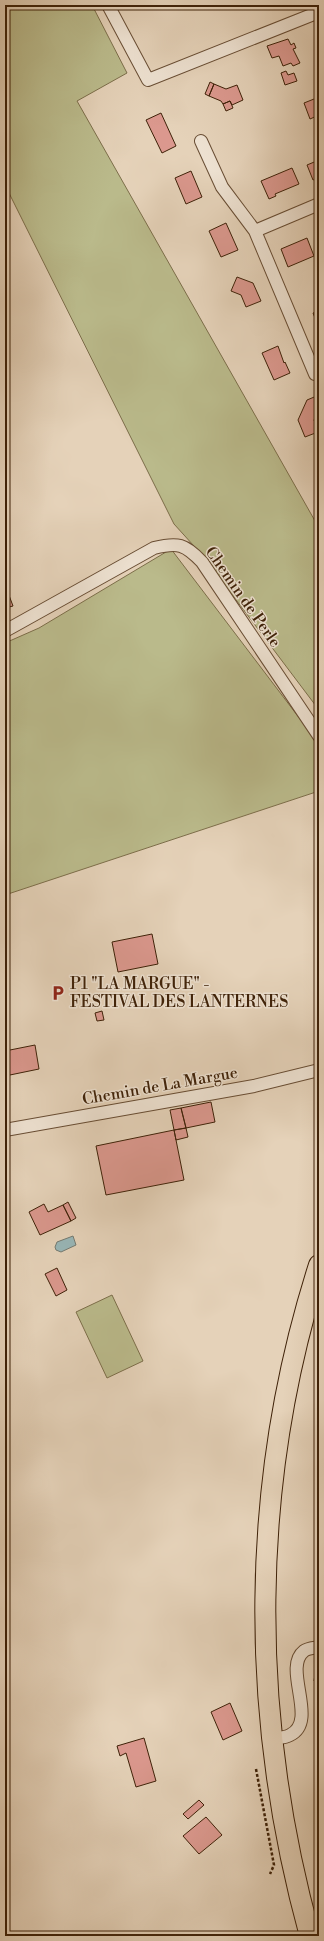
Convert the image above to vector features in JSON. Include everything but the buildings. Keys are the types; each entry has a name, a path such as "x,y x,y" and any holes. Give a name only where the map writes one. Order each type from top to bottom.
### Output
{"main road":[{"path":"310,1936 286,1839 272,1739 266,1668 265,1558 273,1474 286,1393 306,1306 319,1265"}],"street":[{"path":"108,5 148,80 225,51 268,31 319,12"},
{"path":"201,141 222,187 255,231 315,374 319,374"},
{"path":"255,231 319,204"},
{"name":"Chemin de Perle","path":"5,631 154,548 170,544 181,545 191,550 202,562 319,736"},
{"name":"Chemin de La Margue","path":"5,1130 246,1087 319,1070"},
{"path":"272,1739 290,1735 301,1723 302,1713 297,1668 303,1652 308,1649 319,1647"}],"path":[{"path":"256,1768 274,1865 270,1874"}],"green space":[{"path":"5,5 92,5 127,73 77,101 319,528 319,710 203,556 174,524 5,185"},
{"path":"171,549 319,744 319,791 5,895 5,643 39,628"},
{"path":"112,1295 143,1361 107,1378 76,1312"}],"water":[{"path":"73,1236 76,1245 61,1252 56,1250 55,1247 57,1242"}],"place":[{"name":"P1 \"LA MARGUE\" - FESTIVAL DES LANTERNES","path":"58,993"}]}
